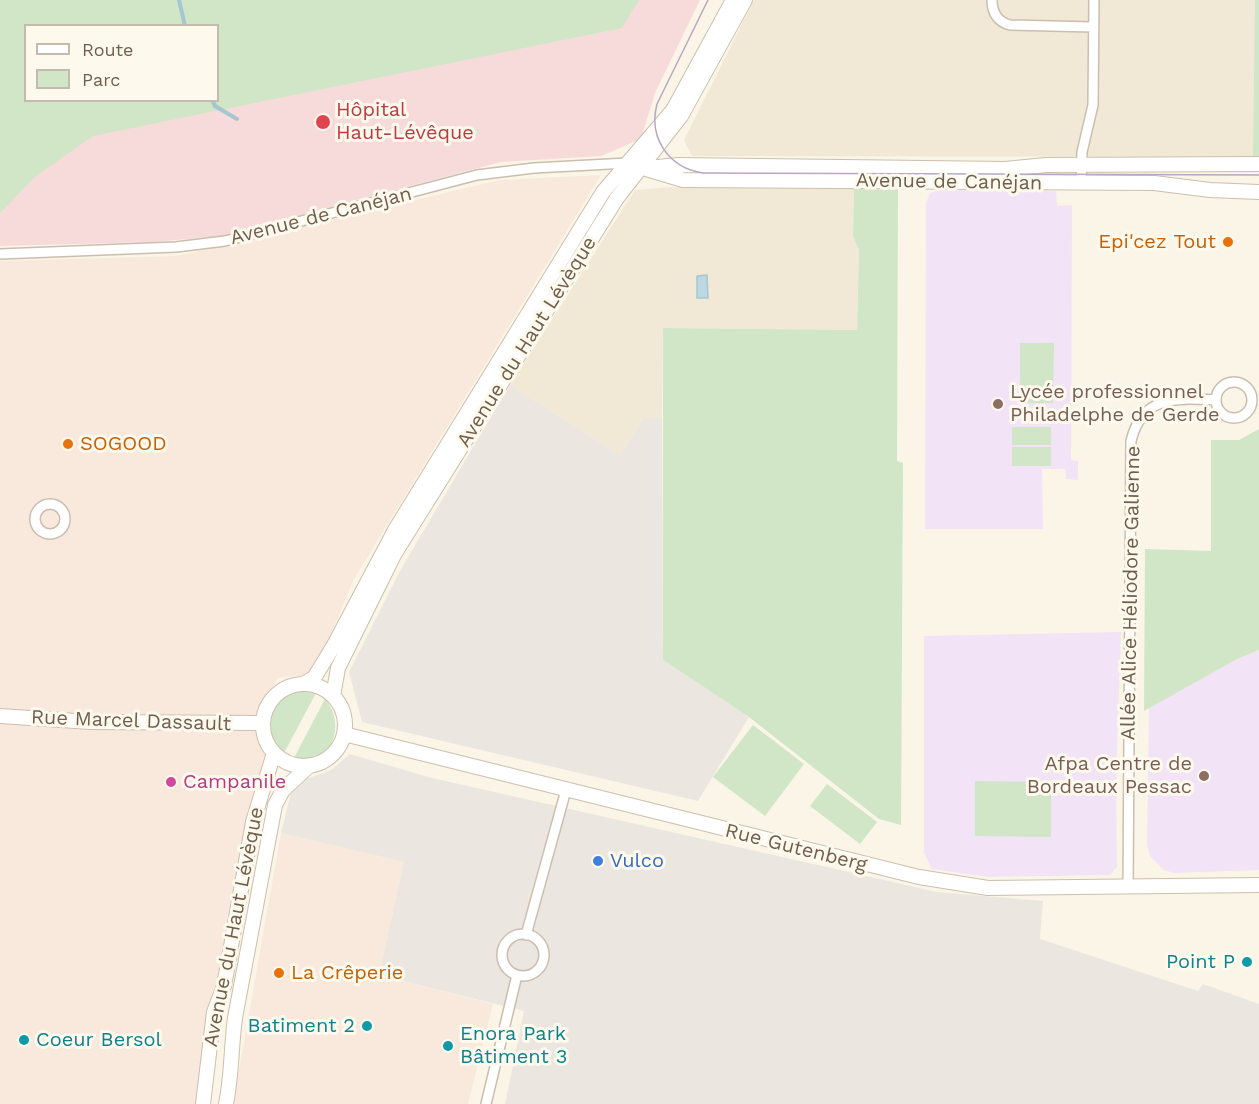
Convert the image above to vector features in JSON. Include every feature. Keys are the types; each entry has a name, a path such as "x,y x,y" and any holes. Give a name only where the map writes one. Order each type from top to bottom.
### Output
{"main road":[{"name":"Avenue du Haut Lévèque","path":"333,696 338,668 395,553 634,166 673,110 734,0"},
{"name":"Avenue du Haut Lévèque","path":"303,684 314,678 333,647 395,530 603,192 634,166 681,116 745,0"},
{"name":"Avenue de Canéjan","path":"634,166 994,169 1082,165 1259,164"},
{"name":"Avenue de Canéjan","path":"634,166 678,180 1154,183 1209,190 1259,192"},
{"path":"303,684 321,687 333,696 343,714 344,734 332,755 310,765 285,762 273,753 265,739 263,723 266,709 273,697 284,688 303,684"},
{"name":"Rue Marcel Dassault","path":"0,716 91,723 263,723"},
{"name":"Rue Gutenberg","path":"344,734 919,877 988,888 1259,885"},
{"name":"Avenue du Haut Lévèque","path":"203,1104 214,1012 224,986 253,822 273,753"},
{"name":"Avenue du Haut Lévèque","path":"226,1104 233,1071 231,1045 272,816 283,790 310,765"}],"street":[{"path":"992,0 994,13 1004,23 1010,25 1093,27"},
{"path":"1081,184 1084,139 1093,105 1094,0"},
{"name":"Avenue de Canéjan","path":"0,254 176,246 225,241 477,174 534,168 634,166"},
{"name":"Allée Alice Héliodore Galienne","path":"1128,887 1131,441 1136,422 1144,413 1162,402 1216,400"},
{"path":"526,935 566,790"},
{"path":"526,935 538,941 542,947 543,960 530,975 517,975 503,962 503,948 512,938 526,935"},
{"path":"486,1104 517,975"}],"shaded area":[{"name":"Hôpital Haut-Lévêque","path":"0,0 700,0 655,93 641,139 601,156 501,162 221,236 154,242 0,246"},
{"path":"754,0 1259,0 1259,157 692,156 684,140"},
{"path":"601,175 354,579 314,674 278,678 265,700 255,727 273,769 241,861 197,1104 0,1104 0,261 177,256 500,180"},
{"path":"672,187 854,189 853,236 859,249 857,330 663,328 662,418 643,418 620,455 510,385 635,190"},
{"name":"Lycée professionnel Philadelphe de Gerde","path":"940,190 1056,191 1057,206 1072,205 1071,460 1078,461 1078,480 1066,479 1065,469 1042,469 1043,529 925,529 926,203 930,193"},
{"path":"510,385 620,455 643,418 662,418 663,660 749,717 698,801 362,722 349,672 401,569"},
{"path":"1121,632 1116,784 1117,867 1110,875 987,877 932,869 924,853 924,636"},
{"name":"Afpa Centre de Bordeaux Pessac","path":"1259,650 1259,870 1174,873 1164,870 1150,856 1147,845 1149,707 1237,659"},
{"path":"350,754 428,777 937,892 1043,901 1040,939 1198,991 1203,984 1259,1004 1259,1104 505,1104 524,1011 379,975 404,862 281,833 293,784 331,770"},
{"path":"281,833 404,862 379,975 493,1004 468,1104 233,1104"}],"green space":[{"path":"0,0 639,0 622,28 93,136 35,177 0,213"},
{"path":"1255,0 1259,0 1259,157 1253,157"},
{"path":"854,189 898,190 897,461 903,463 901,825 879,819 749,717 663,660 663,328 857,330 859,250 853,236"},
{"path":"1020,343 1054,343 1053,403 1020,403"},
{"path":"1012,427 1051,427 1051,445 1012,445"},
{"path":"1259,429 1259,650 1237,659 1144,711 1145,549 1211,551 1211,440 1239,440"},
{"path":"1012,447 1051,447 1051,466 1012,466"},
{"path":"297,691 316,693 284,753 271,737 270,719 279,702"},
{"path":"325,699 332,710 335,721 332,743 326,752 317,758 307,760 294,758"},
{"path":"753,725 804,764 765,816 713,777"},
{"path":"975,781 1051,782 1051,837 975,836"},
{"path":"827,784 877,822 860,844 810,806"}],"water":[{"path":"707,275 708,298 697,298 697,276"}],"waterway":[{"path":"179,0 185,24"},
{"path":"213,102 215,106 237,119"}],"tram line":[{"path":"708,0 657,104 655,117 659,139 664,149 671,158 691,170 703,173 1259,175"}],"place":[{"name":"Hôpital Haut-Lévêque","path":"323,122"},
{"name":"Epi'cez Tout","path":"1228,242"},
{"name":"Lycée professionnel Philadelphe de Gerde","path":"998,404"},
{"name":"SOGOOD","path":"68,444"},
{"name":"Afpa Centre de Bordeaux Pessac","path":"1204,776"},
{"name":"Campanile","path":"171,782"},
{"name":"Vulco","path":"598,861"},
{"name":"Point P","path":"1247,962"},
{"name":"La Crêperie","path":"279,973"},
{"name":"Batiment 2","path":"367,1026"},
{"name":"Coeur Bersol","path":"24,1040"},
{"name":"Enora Park Bâtiment 3","path":"448,1046"}]}
